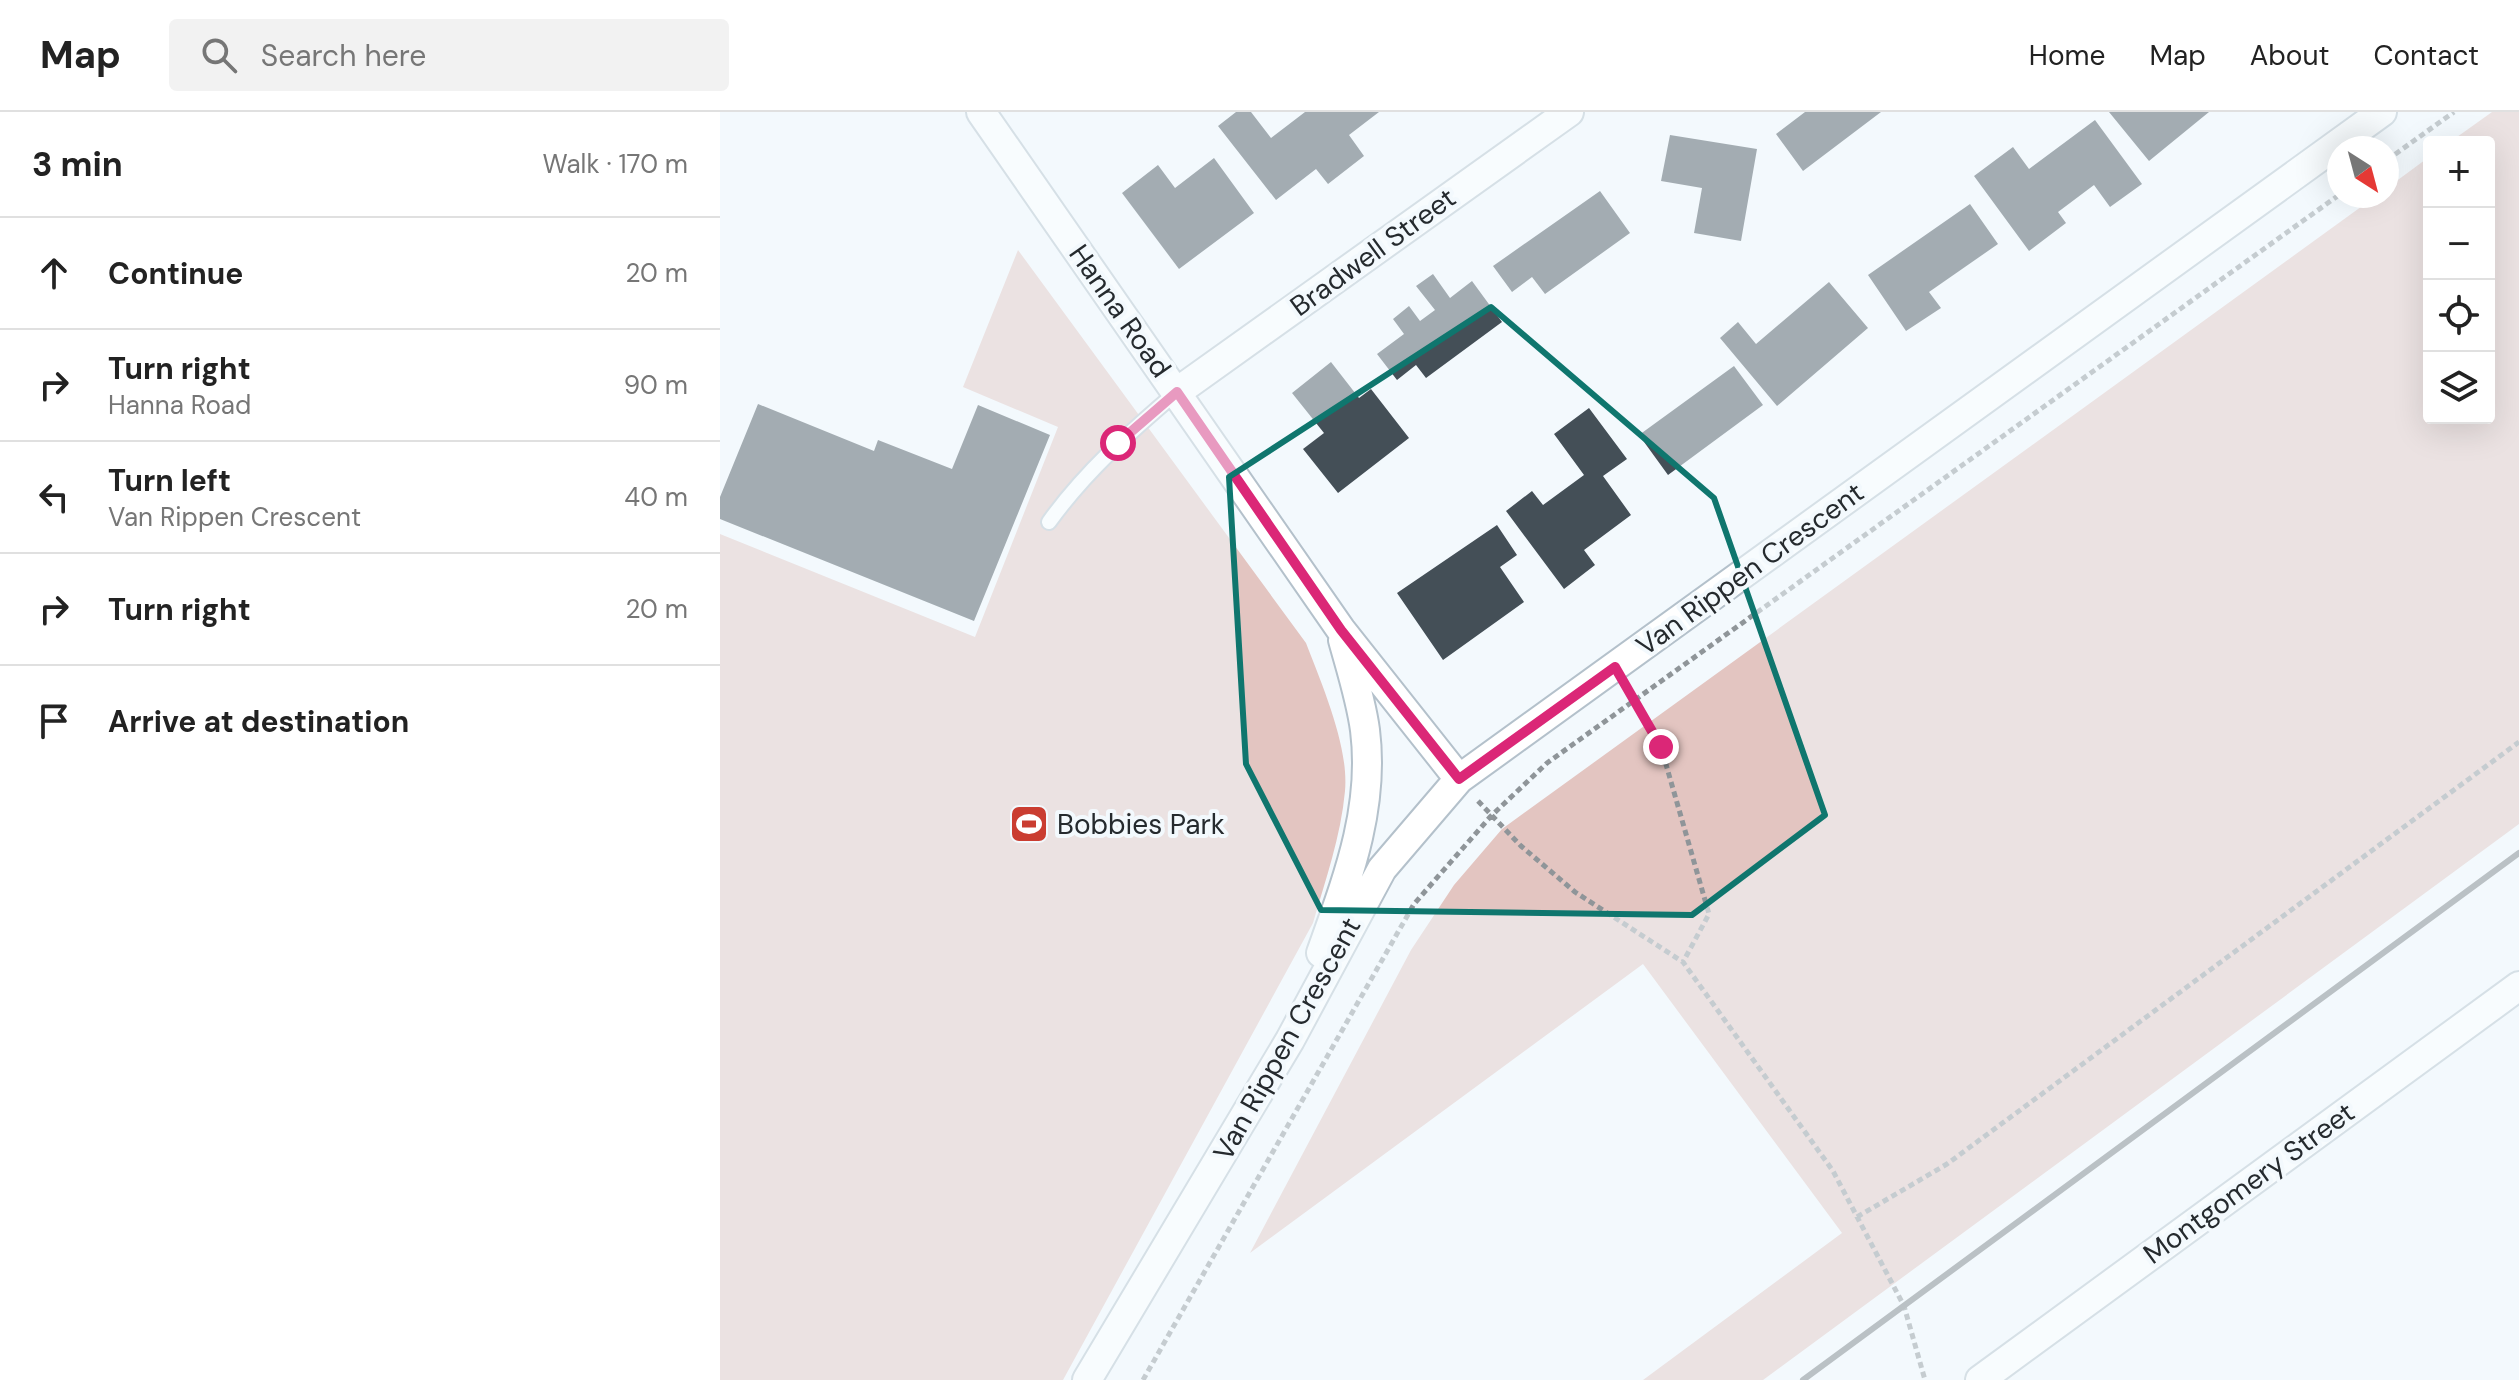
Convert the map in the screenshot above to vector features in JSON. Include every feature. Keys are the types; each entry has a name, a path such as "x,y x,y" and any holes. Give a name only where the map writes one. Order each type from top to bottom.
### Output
{"street":[{"name":"Hanna Road","path":"981,112 1341,630 1459,779"},
{"name":"Bradwell Street","path":"1177,392 1569,112"},
{"name":"Van Rippen Crescent","path":"1087,1380 1290,1040 1382,869 1459,779 2382,112"},
{"path":"1290,1040 1362,830 1365,730 1341,630"},
{"name":"Montgomery Street","path":"1980,1380 2519,986"}],"lane":[{"path":"1049,522 1069,494 1118,443 1177,392"}],"path":[{"path":"2399,151 2454,112"},
{"path":"1143,1380 1414,904 1491,816 1547,763 2327,204"},
{"path":"1615,667 1661,747 1709,914 1683,962"},
{"path":"1857,1217 1947,1164 2519,742"},
{"path":"1459,779 1491,816 1575,892 1683,962 1833,1171 1904,1306 1925,1380"}],"highlighted area":[{"path":"1491,307 1714,498 1825,815 1692,915 1321,910 1246,764 1229,477"}],"shaded area":[{"path":"2492,112 2519,112 2519,824 1763,1380 1643,1380 1842,1233 1643,964 1250,1253 1411,950 1454,885 1502,829 2359,208 2399,208 2399,179 2423,161 2423,424 2495,424 2495,136 2458,136"},
{"name":"Bobbies Park","path":"1018,250 1306,643 1333,716 1343,755 1345,791 1332,858 1313,923 1063,1380 720,1380 720,534 975,637 1058,427 963,387"}],"building":[{"path":"1236,112 1251,112 1271,138 1305,112 1379,112 1349,135 1364,156 1328,184 1316,169 1276,200 1218,126"},
{"path":"1805,112 1881,112 1803,171 1776,134"},
{"path":"2109,112 2209,112 2149,161"},
{"path":"2095,120 2142,184 2110,207 2094,185 2058,212 2066,223 2029,251 1974,176 2013,147 2029,169"},
{"path":"1670,135 1757,149 1741,241 1694,233 1702,188 1661,181"},
{"path":"1214,158 1254,213 1179,269 1122,193 1158,165 1175,188"},
{"path":"1600,191 1630,233 1545,294 1532,277 1512,292 1493,266"},
{"path":"1970,204 1998,244 1929,292 1941,308 1906,331 1868,275"},
{"path":"1433,274 1450,298 1472,281 1502,322 1426,378 1416,365 1397,380 1377,354 1404,334 1393,319 1409,306 1420,321 1435,310 1416,286"},
{"path":"1829,282 1868,328 1777,406 1720,338 1738,322 1756,344"},
{"path":"1331,362 1359,398 1371,389 1409,438 1338,493 1303,449 1324,433 1292,393"},
{"path":"1734,366 1763,405 1668,475 1639,435"},
{"path":"758,404 874,451 878,440 952,469 978,405 1050,435 974,621 720,519 720,497"},
{"path":"1589,408 1627,459 1603,476 1631,515 1584,550 1595,565 1564,589 1506,511 1532,491 1543,505 1584,475 1554,434"},
{"path":"1497,525 1517,555 1500,567 1524,602 1443,660 1397,593"}],"railway":[{"path":"1803,1380 2519,853"}],"place":[{"name":"Bobbies Park","path":"1029,824"}],"route":[{"path":"1118,443 1177,392 1341,630 1459,779 1615,667 1661,747"}]}
